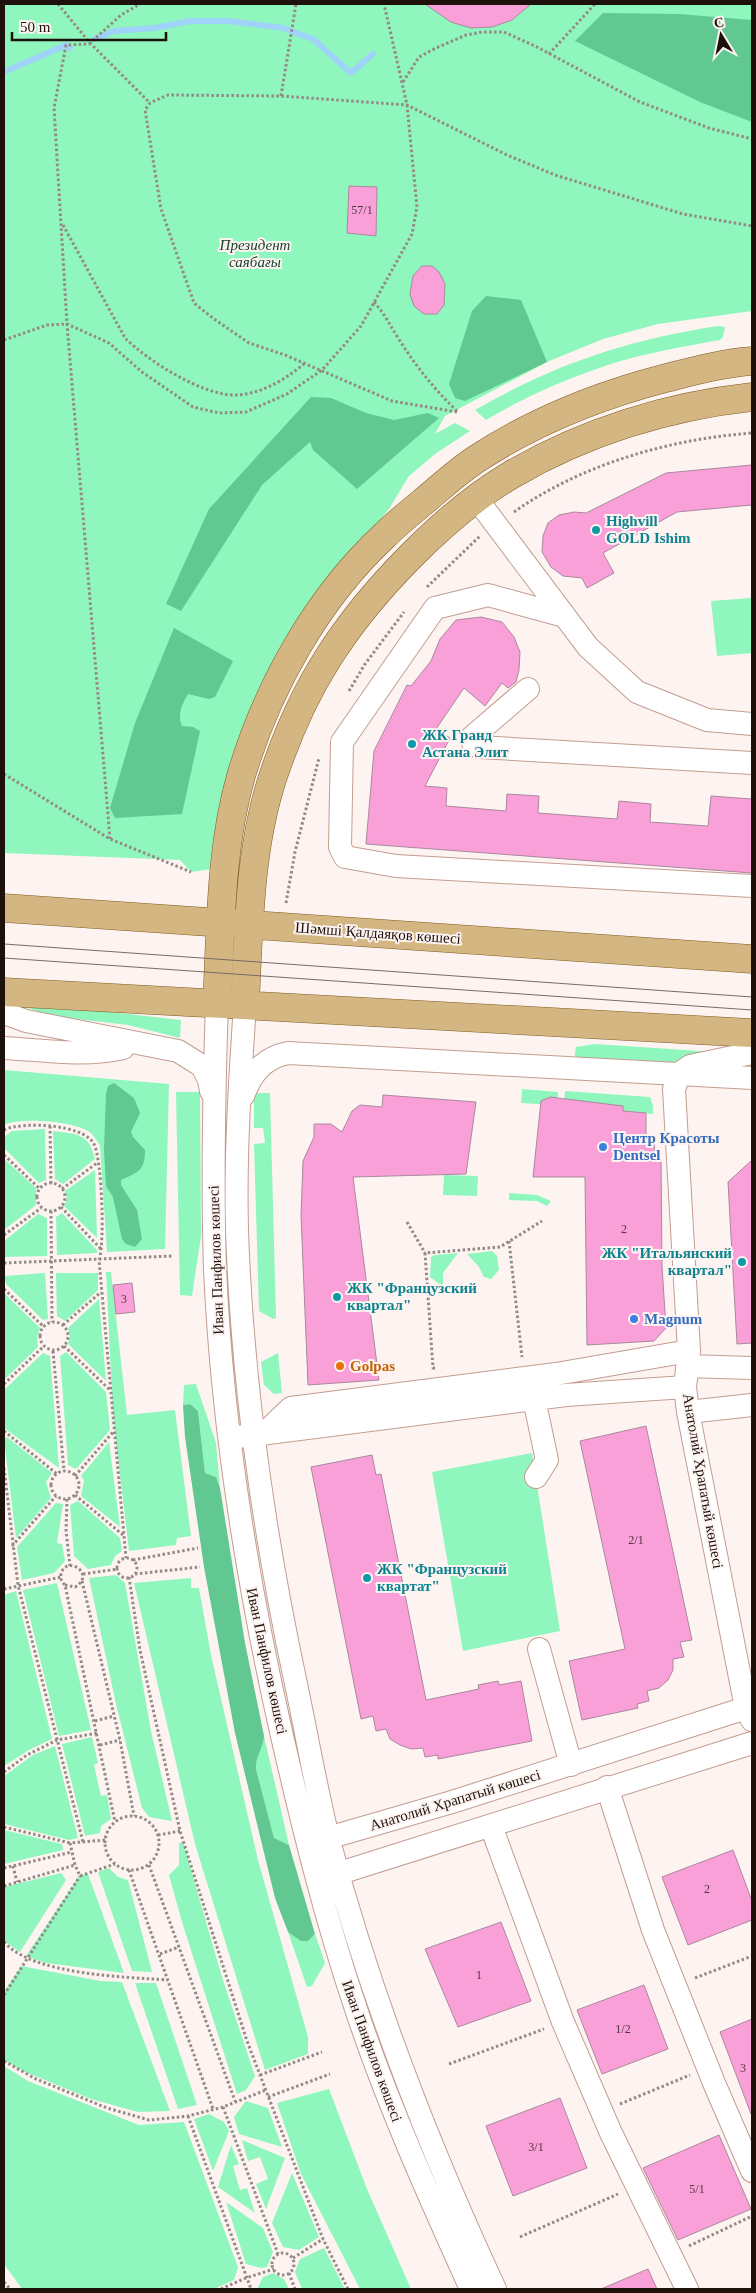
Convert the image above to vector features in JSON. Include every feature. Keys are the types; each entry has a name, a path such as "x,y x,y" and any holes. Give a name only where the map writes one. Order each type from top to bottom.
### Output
{"main road":[{"path":"217,1002 226,852 241,776 259,724 286,669 313,621 341,582 384,536 477,458 526,430 575,407 640,385 698,370 752,361"},
{"path":"245,1004 252,878 261,820 276,766 301,706 328,657 372,599 416,551 476,498 511,475 558,451 606,430 678,408 752,397"},
{"name":"Шәмші Қалдаяқов көшесі","path":"4,908 752,959"},
{"path":"4,992 217,1002 752,1033"}],"street":[{"path":"476,498 588,647 637,692 707,720 752,724"},
{"path":"564,616 488,595 435,608 342,742 340,847 345,857 396,866 752,886"},
{"path":"528,689 472,736 473,743 479,747 752,763"},
{"name":"Иван Панфилов көшесі","path":"217,1002 213,1107 216,1271 228,1438 259,1633 307,1844 355,2008 401,2132 471,2289"},
{"name":"Иван Панфилов көшесі","path":"245,1004 239,1107 238,1255 276,1592 329,1838 372,1983 404,2073 464,2222 495,2289"},
{"path":"4,1014 26,1021 178,1051 202,1066 209,1080 213,1107"},
{"path":"4,1048 60,1052 113,1050 141,1044"},
{"path":"239,1107 248,1082 257,1069 276,1055 288,1053 752,1078"},
{"path":"680,1073 690,1066 752,1053"},
{"name":"Анатолий Храпатый көшесі","path":"307,1844 749,1714 688,1412 674,1096 676,1080 680,1073"},
{"path":"228,1438 534,1399 687,1368"},
{"path":"259,1433 291,1408 556,1374 687,1368 752,1368"},
{"path":"534,1399 547,1460 536,1476"},
{"path":"688,1412 752,1405"},
{"path":"539,1649 571,1765"},
{"path":"317,1881 607,1787 752,1743"},
{"path":"607,1787 653,1930 707,2068 752,2170"},
{"path":"491,1826 563,2022 603,2111 611,2134 687,2289"}],"path":[{"path":"58,4 89,44 150,103"},
{"path":"110,838 67,324 54,108 66,45 89,44 121,15 140,4"},
{"path":"281,96 296,4"},
{"path":"4,340 47,326 67,324 109,343 142,372 193,406 218,414 246,412 287,394 322,370 361,326 412,234 417,207 407,105 384,4"},
{"path":"549,54 595,4"},
{"path":"403,83 419,57 466,35 482,32 504,32 640,102 709,128 752,139"},
{"path":"374,302 386,316 398,337 434,389 457,412 392,401 322,370 249,343 194,303 161,209 145,110 150,103 168,95 281,96 407,105 506,155 555,175 683,214 752,226"},
{"path":"62,222 125,338 139,352 173,374 209,389 235,395 252,393 278,382 305,364"},
{"path":"4,774 110,838 191,872"},
{"path":"286,903 289,881"},
{"path":"4,1130 11,1126 50,1126 73,1130 89,1137 95,1145 98,1163 102,1250 99,1260 126,1558"},
{"path":"50,1126 51,1184"},
{"path":"4,1154 40,1189"},
{"path":"62,1189 98,1163"},
{"path":"45,1184 51,1184 62,1189 65,1198 61,1207 51,1211 41,1208 37,1198 40,1189 45,1184"},
{"path":"61,1207 102,1250"},
{"path":"4,1235 41,1208"},
{"path":"51,1211 52,1322"},
{"path":"425,1253 500,1247 542,1221"},
{"path":"407,1222 425,1253 433,1368 443,1367"},
{"path":"509,1241 523,1363"},
{"path":"4,1263 51,1263 172,1256"},
{"path":"4,1289 44,1327"},
{"path":"62,1326 102,1292"},
{"path":"52,1322 62,1326 68,1335 64,1346 53,1351"},
{"path":"52,1322 44,1327 40,1338 44,1346 53,1351"},
{"path":"4,1384 44,1346"},
{"path":"64,1346 111,1390"},
{"path":"53,1351 64,1471"},
{"path":"4,1431 57,1474"},
{"path":"76,1476 114,1431"},
{"path":"4,1468 18,1585 83,1842"},
{"path":"64,1471 76,1476 79,1483 79,1489 75,1495 67,1499 56,1496 51,1486 57,1474 64,1471"},
{"path":"75,1495 124,1535"},
{"path":"12,1546 56,1496"},
{"path":"67,1499 66,1531 70,1566"},
{"path":"198,1548 133,1560 126,1558 120,1562 118,1569 122,1576 129,1577 135,1574 200,1567"},
{"path":"133,1560 137,1566 135,1574"},
{"path":"60,1577 64,1569 70,1566 77,1567 83,1574"},
{"path":"83,1574 118,1569"},
{"path":"83,1574 82,1580 120,1740 134,1816"},
{"path":"4,1589 60,1577"},
{"path":"60,1577 65,1585 116,1822"},
{"path":"129,1577 140,1650 180,1831 247,2042 323,2239 348,2289"},
{"path":"65,1585 75,1587 82,1580"},
{"path":"95,1721 114,1716"},
{"path":"4,1772 27,1755 57,1740 98,1733"},
{"path":"100,1745 120,1740"},
{"path":"134,1816 151,1823 158,1835 158,1849 148,1865 129,1870 115,1864 106,1849 105,1840 108,1830 116,1822 134,1816"},
{"path":"4,1827 70,1843 105,1840"},
{"path":"158,1835 180,1831"},
{"path":"70,1843 75,1865 80,1876"},
{"path":"4,1868 72,1852"},
{"path":"4,1995 80,1876 115,1864"},
{"path":"4,1886 75,1865"},
{"path":"148,1865 235,2101"},
{"path":"13,1866 17,1882"},
{"path":"129,1870 213,2109"},
{"path":"4,1942 9,1948 27,1958 52,1966 88,1972 168,1980"},
{"path":"160,1954 179,1947"},
{"path":"675,1986 752,1956"},
{"path":"449,2064 563,2022"},
{"path":"260,2075 322,2052"},
{"path":"4,2061 36,2079 107,2108 149,2120 188,2116 223,2107 266,2090"},
{"path":"603,2111 707,2068"},
{"path":"268,2096 330,2074"},
{"path":"223,2107 278,2254"},
{"path":"188,2116 251,2289"},
{"path":"520,2237 636,2185"},
{"path":"670,2255 752,2216"},
{"path":"293,2258 323,2239"},
{"path":"289,2273 278,2273 274,2269 272,2261 278,2254 283,2252 293,2258"},
{"path":"289,2273 294,2267 293,2258"},
{"path":"221,2289 274,2269"},
{"path":"289,2273 295,2289"},
{"path":"4,2282 10,2289"}],"green space":[{"name":"Президент саябағы","path":"4,4 752,4 752,311 658,324 603,339 547,362 445,416 435,434 455,423 470,431 435,454 409,476 389,509 307,610 212,869 191,872 180,860 4,853"},
{"path":"603,13 679,14 752,20 752,122 700,102 575,41"},
{"path":"486,296 521,300 547,362 465,401 455,398 449,384 472,311"},
{"path":"718,326 725,327 723,337 720,340 649,354 608,365 546,389 486,420 475,410 534,379 592,356 653,339"},
{"path":"311,397 331,398 366,413 394,420 428,413 439,418 357,489 313,450 310,442 262,485 181,611 166,604 209,509"},
{"path":"751,598 752,653 717,656 711,601"},
{"path":"174,628 233,661 215,697 209,699 188,694 182,706 180,718 182,726 193,727 200,731 182,814 115,818 110,808 135,723"},
{"path":"5,1000 181,1020 180,1038 128,1025 51,1016"},
{"path":"595,1044 730,1053 724,1056 651,1065 574,1061 576,1047"},
{"path":"4,1070 169,1084 165,1249 107,1252 100,1145 91,1133 84,1129 61,1123 22,1121 4,1125"},
{"path":"114,1083 134,1098 140,1113 131,1132 145,1150 144,1162 140,1170 121,1180 121,1185 137,1210 142,1239 135,1247 126,1244 122,1239 113,1197 106,1186 104,1149 106,1094 108,1086"},
{"path":"522,1089 558,1092 557,1105 521,1103"},
{"path":"565,1091 650,1097 653,1114 564,1105"},
{"path":"176,1092 200,1092 201,1236 192,1296 180,1295"},
{"path":"254,1093 270,1093 276,1318 273,1319 259,1311 254,1144 265,1143 263,1128 254,1128"},
{"path":"45,1129 46,1180 39,1183 4,1148 4,1137 12,1131"},
{"path":"53,1131 81,1136 89,1144 95,1159 63,1184 55,1179"},
{"path":"4,1159 36,1188 36,1205 4,1230"},
{"path":"95,1170 97,1238 64,1206 67,1198 65,1191"},
{"path":"444,1175 478,1176 477,1196 443,1195"},
{"path":"509,1193 537,1195 551,1201 547,1206 537,1201 509,1200"},
{"path":"62,1213 97,1250 97,1253 57,1255 56,1217"},
{"path":"38,1214 47,1218 47,1256 4,1257 4,1241"},
{"path":"492,1251 497,1256 499,1270 491,1279 484,1277 479,1267 467,1254"},
{"path":"458,1253 443,1273 442,1286 430,1277 431,1257"},
{"path":"106,1272 111,1272 127,1415 175,1410 191,1536 177,1538 176,1545 129,1551 113,1415"},
{"path":"45,1273 48,1319 43,1320 6,1284 4,1276"},
{"path":"56,1273 98,1273 98,1290 65,1321 57,1316"},
{"path":"4,1293 40,1328 37,1337 38,1347 4,1380"},
{"path":"99,1299 106,1381 68,1344 70,1336 68,1328"},
{"path":"66,1352 106,1392 110,1430 76,1469 68,1465 60,1356"},
{"path":"43,1353 50,1356 59,1468 4,1428 4,1390"},
{"path":"278,1353 282,1393 274,1394 264,1385 261,1362"},
{"path":"196,1384 216,1443 220,1488 216,1477 205,1473 198,1411 190,1404 183,1405 184,1385"},
{"path":"190,1404 198,1411 205,1473 216,1477 220,1488 245,1643 264,1736 256,1769 274,1838 289,1845 315,1934 308,1941 301,1941 288,1932 275,1898 235,1733 204,1567 185,1437 183,1405"},
{"path":"7,1437 52,1473 46,1482 51,1498 16,1538 4,1440"},
{"path":"109,1442 120,1527 81,1496 84,1480 81,1476"},
{"path":"532,1453 560,1631 463,1651 432,1472"},
{"path":"78,1501 120,1538 122,1551 115,1556 111,1565 88,1569 74,1556 70,1505"},
{"path":"56,1503 63,1504 57,1543 62,1544 65,1561 54,1573 22,1580 17,1547"},
{"path":"116,1575 125,1583 151,1731 172,1821 149,1817 142,1808 116,1704 89,1578"},
{"path":"191,1578 191,1588 199,1588 211,1655 258,1860 308,2037 308,2054 265,2070 195,1844 134,1583"},
{"path":"57,1583 91,1730 59,1736 23,1590"},
{"path":"16,1591 52,1739 29,1750 4,1766 4,1595"},
{"path":"264,1736 289,1845 274,1838 256,1769"},
{"path":"92,1737 98,1763 94,1765 101,1796 107,1795 111,1819 101,1826 100,1833 85,1836 62,1744"},
{"path":"55,1746 78,1838 69,1840 4,1824 4,1776 33,1755"},
{"path":"4,1830 62,1844 63,1850 4,1864"},
{"path":"183,1842 222,1977 255,2076 246,2090 237,2094 182,1922 169,1875 179,1865 179,1843"},
{"path":"109,1868 118,1877 128,1880 152,1972 132,1971 98,1872"},
{"path":"61,1873 66,1880 20,1952 4,1941 4,1887"},
{"path":"88,1874 124,1973 46,1963 26,1956 80,1875"},
{"path":"288,1932 308,1941 315,1934 325,1963 312,1986 307,1987"},
{"path":"21,1966 101,1981 122,1982 170,2111 138,2112 91,2099 23,2071 4,2060 4,1992"},
{"path":"135,1983 156,1983 197,2105 178,2109"},
{"path":"4,2066 28,2081 139,2125 184,2122 238,2267 234,2280 214,2289 22,2289 4,2264"},
{"path":"329,2089 367,2189 411,2289 360,2289 301,2174 277,2103"},
{"path":"246,2101 268,2108 282,2147 239,2134 234,2117"},
{"path":"209,2114 224,2122 229,2131 213,2171 194,2119"},
{"path":"242,2140 285,2158 266,2209 256,2184 268,2179 260,2157 248,2161"},
{"path":"231,2145 239,2164 233,2166 240,2190 247,2188 255,2213 218,2187"},
{"path":"292,2173 319,2237 299,2250 283,2247 272,2223"},
{"path":"226,2202 263,2228 273,2252 267,2267 261,2268 246,2264"},
{"path":"324,2248 345,2289 302,2289 295,2272 300,2259"},
{"path":"273,2273 284,2279 289,2289 257,2289 263,2277"}],"building":[{"path":"425,4 531,4 512,20 492,27 471,28 451,22"},
{"path":"349,186 377,187 376,236 347,233"},
{"path":"422,266 432,266 439,272 445,284 444,305 437,314 424,314 414,306 410,294 413,276"},
{"name":"Highvill GOLD Ishim","path":"752,465 752,505 677,512 603,553 614,573 587,588 582,578 563,576 551,567 542,552 543,536 548,523 559,515 574,512 586,513 666,473"},
{"name":"ЖК Гранд Астана Элит","path":"481,617 502,622 514,637 520,652 519,670 516,682 508,688 502,683 485,706 464,688 436,729 450,738 425,786 447,788 446,806 506,811 507,794 539,796 538,813 617,819 619,801 651,804 650,822 708,826 711,796 752,799 752,873 366,844 374,751 407,685 411,686 431,661 440,639 456,620"},
{"name":"ЖК \"Французский квартал\"","path":"383,1095 476,1102 466,1174 353,1177 379,1380 308,1385 301,1215 303,1161 314,1137 314,1124 331,1124 342,1132 352,1111 360,1105 382,1107"},
{"path":"550,1097 623,1106 623,1111 646,1113 646,1139 654,1140 655,1161 661,1161 662,1266 666,1328 654,1341 587,1345 585,1177 533,1177 541,1101"},
{"name":"ЖК \"Итальянский квартал\"","path":"752,1160 752,1343 737,1344 728,1182"},
{"path":"132,1283 135,1312 116,1314 113,1285"},
{"path":"646,1426 692,1640 680,1642 684,1657 673,1659 673,1670 668,1680 659,1688 647,1691 649,1701 637,1704 638,1708 582,1720 569,1661 625,1649 580,1441"},
{"name":"ЖК \"Французский квартат\"","path":"372,1455 376,1475 381,1474 426,1700 479,1689 478,1685 498,1681 499,1685 521,1681 532,1741 438,1759 438,1755 425,1757 423,1748 411,1749 400,1745 390,1739 386,1729 376,1731 373,1716 361,1719 311,1467"},
{"path":"733,1850 752,1901 752,1920 688,1945 662,1877"},
{"path":"501,1922 531,2001 458,2027 425,1949"},
{"path":"644,1985 668,2049 602,2074 577,2010"},
{"path":"752,2019 752,2114 751,2114 720,2032"},
{"path":"560,2098 587,2168 513,2196 486,2126"},
{"path":"719,2135 751,2209 678,2240 643,2168"},
{"path":"648,2269 657,2289 601,2289"}],"waterway":[{"path":"94,39 115,31 154,28 191,21 228,21 283,28 313,39 351,73 373,54"},
{"path":"4,72 66,45 70,48"}],"tram line":[{"path":"4,944 752,997"},
{"path":"4,958 752,1010"}],"place":[{"name":"Highvill GOLD Ishim","path":"596,530"},
{"name":"ЖК Гранд Астана Элит","path":"412,744"},
{"name":"Центр Красоты Dentsel","path":"603,1147"},
{"name":"ЖК \"Итальянский квартал\"","path":"742,1262"},
{"name":"ЖК \"Французский квартал\"","path":"337,1297"},
{"name":"Magnum","path":"634,1319"},
{"name":"Golpas","path":"340,1366"},
{"name":"ЖК \"Французский квартат\"","path":"367,1578"}]}
